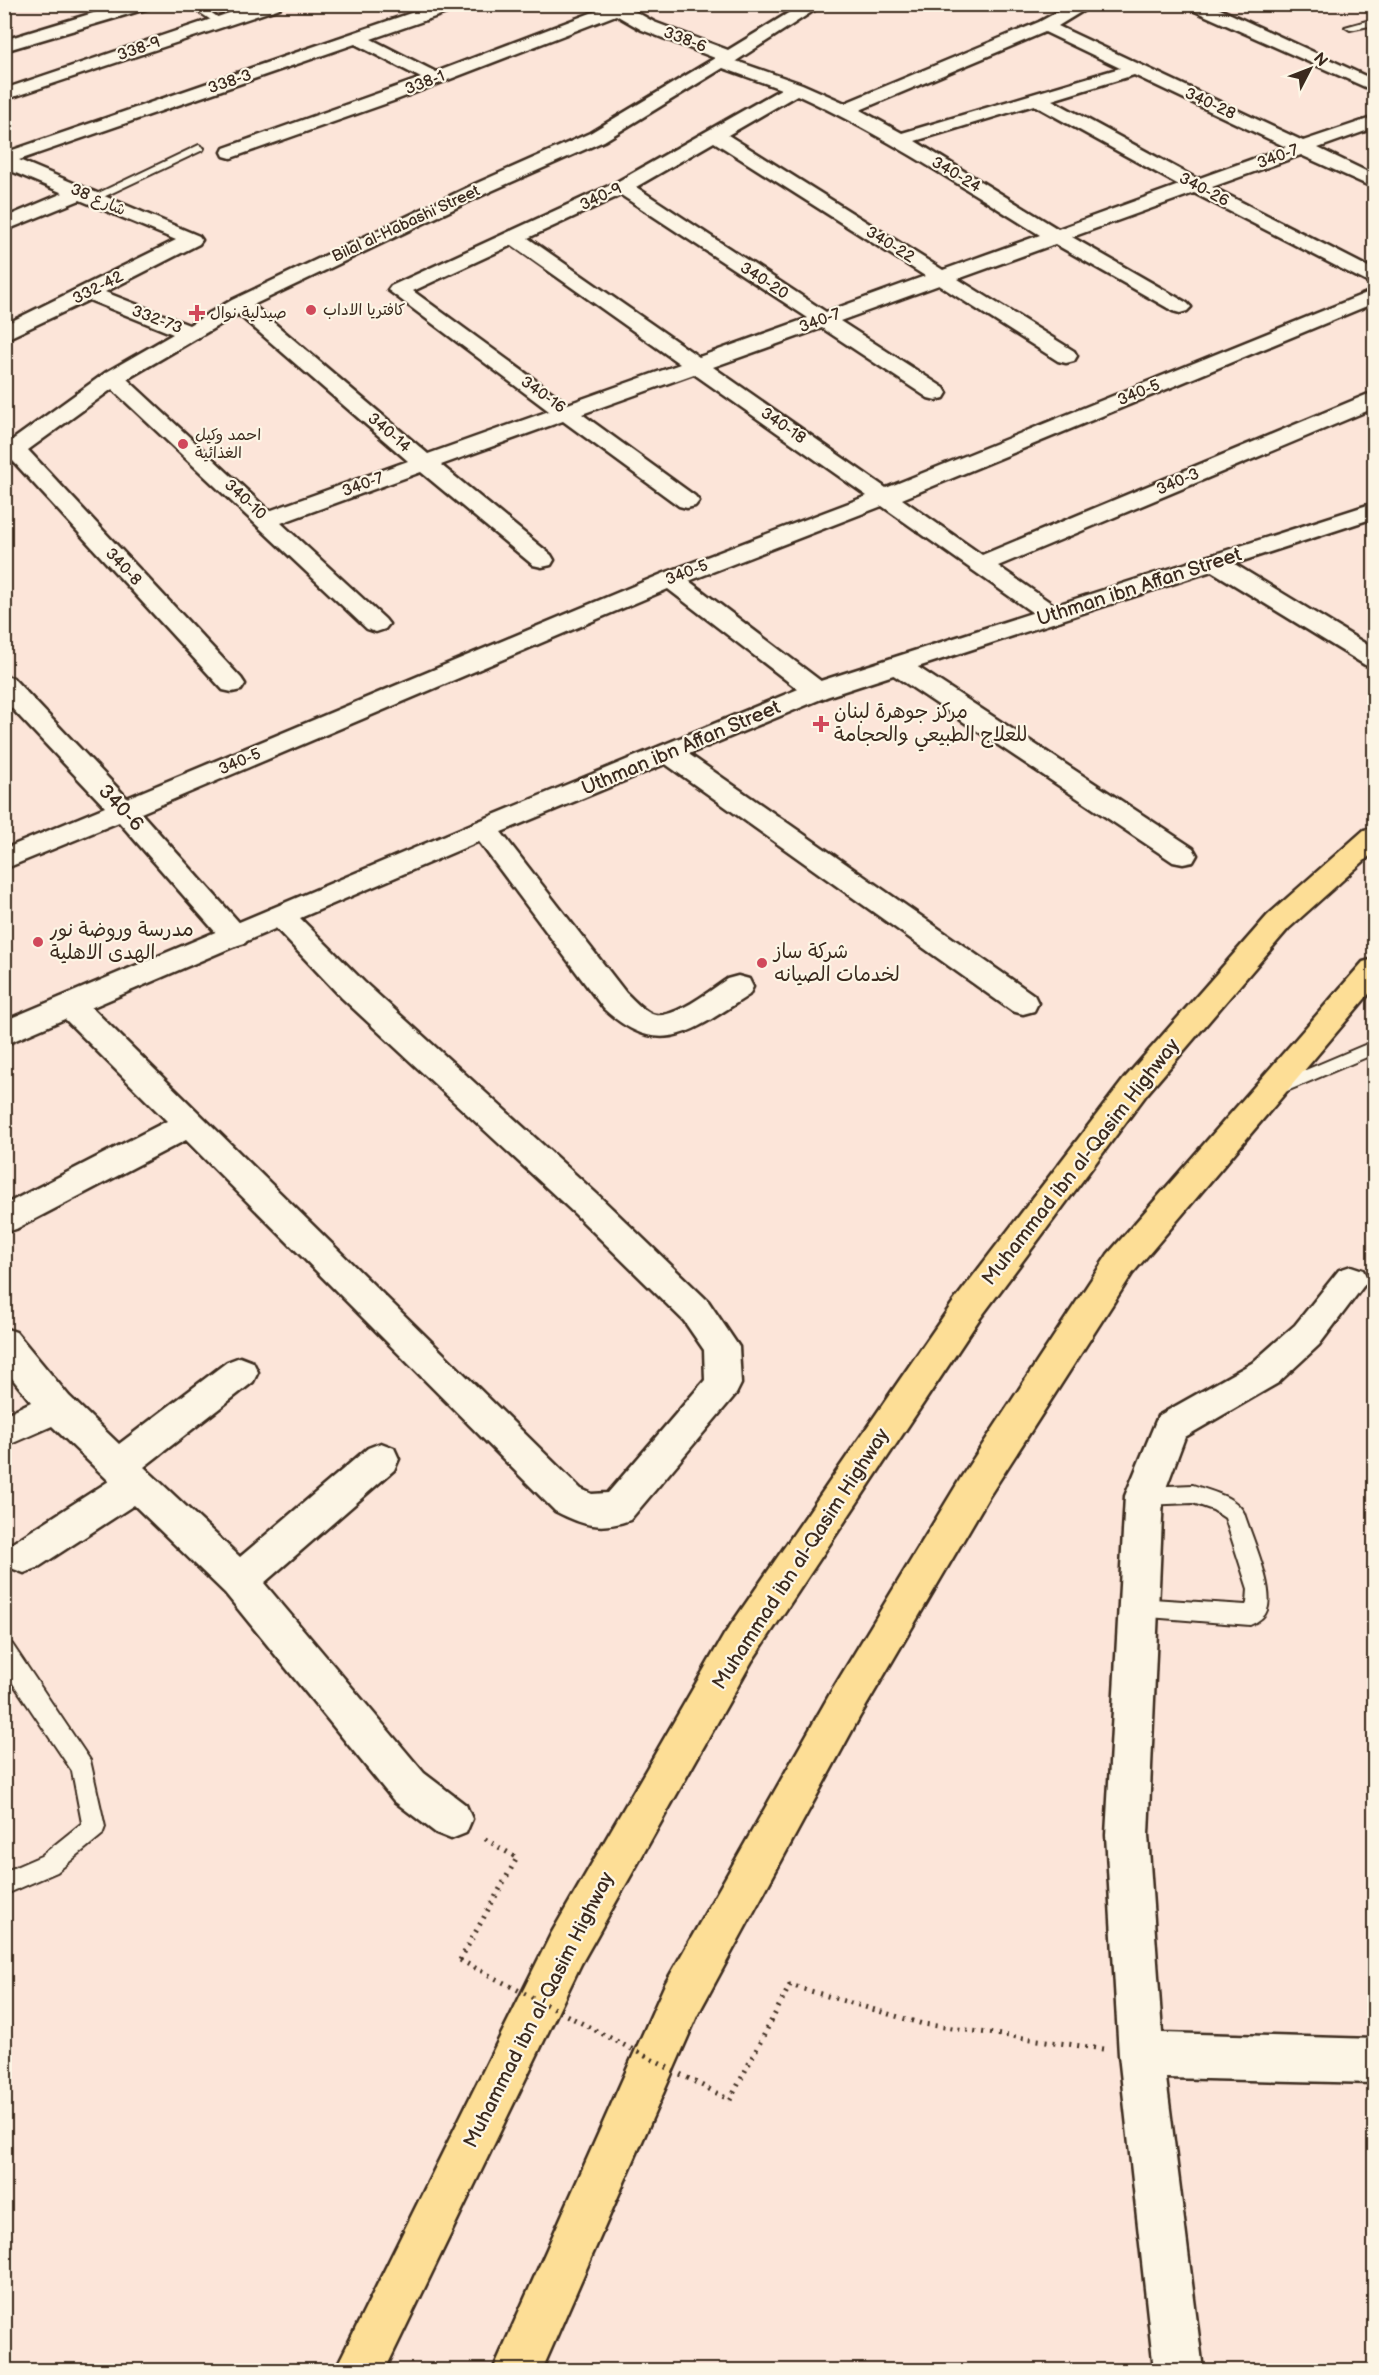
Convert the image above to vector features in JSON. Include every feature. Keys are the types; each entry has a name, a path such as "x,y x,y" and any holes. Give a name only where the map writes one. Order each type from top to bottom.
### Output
{"highway":[{"name":"Muhammad ibn al-Qasim Highway","path":"359,2370 566,1949 738,1648 966,1311 1135,1087 1278,922 1374,837"},
{"path":"517,2370 681,2000 845,1705 975,1487 1120,1264 1374,969"}],"street":[{"path":"4,46 143,4"},
{"name":"338-9","path":"4,95 274,4"},
{"name":"338-3","path":"4,160 455,4"},
{"name":"Bilal al-Habashi Street","path":"10,454 113,378 239,304 482,188 597,137 816,4"},
{"path":"844,110 1045,26 1086,4"},
{"path":"1194,4 1374,86"},
{"name":"338-6","path":"612,7 648,26 726,59"},
{"name":"338-1","path":"231,152 436,79 612,7"},
{"name":"340-28","path":"1045,26 1374,182"},
{"path":"357,38 436,79"},
{"name":"340-24","path":"726,59 844,110 1180,307"},
{"path":"900,141 1136,69"},
{"name":"340-9","path":"398,290 622,187 796,88"},
{"name":"340-26","path":"1036,99 1195,186 1374,278"},
{"name":"340-7","path":"266,520 1374,122"},
{"name":"340-22","path":"714,134 1066,356"},
{"name":"شارع 38","path":"4,160 192,240"},
{"name":"340-20","path":"622,187 936,393"},
{"path":"4,225 87,196"},
{"name":"340-18","path":"513,237 1052,615"},
{"name":"332-42","path":"4,334 192,240"},
{"name":"340-16","path":"398,290 687,501"},
{"name":"332-73","path":"90,293 191,333"},
{"name":"340-5","path":"4,860 671,579 885,497 1374,296"},
{"name":"340-14","path":"239,304 424,463 542,560"},
{"name":"340-10","path":"113,378 376,624"},
{"name":"340-3","path":"981,564 1374,400"},
{"name":"340-8","path":"10,454 232,684"},
{"name":"Uthman ibn Affan Street","path":"4,1034 484,829 670,754 817,691 1374,510"},
{"path":"1214,562 1374,660"},
{"path":"671,579 817,691"},
{"path":"898,666 1183,855"},
{"name":"340-6","path":"4,684 124,811 235,936"},
{"path":"670,754 1023,1003"},
{"path":"484,829 615,1001 642,1024 658,1027 677,1024 738,987"},
{"path":"72,1006 568,1500 589,1510 617,1509 723,1384 721,1347 696,1311 586,1204 353,990 281,916"},
{"path":"4,1220 190,1124"},
{"path":"1178,2370 1141,2055 1127,1835 1136,1607 1144,1496 1171,1427 1265,1373 1306,1335 1351,1280"},
{"path":"4,1342 56,1407 239,1581 409,1787 451,1819"},
{"path":"24,1556 127,1475 240,1372"},
{"path":"4,1432 56,1407"},
{"path":"239,1581 381,1459"},
{"path":"1141,2055 1374,2061"}],"lane":[{"path":"191,4 220,21"},
{"path":"1350,27 1374,22"},
{"path":"87,196 199,148"},
{"path":"1267,1092 1374,1047"},
{"path":"1136,1607 1250,1615 1258,1607 1258,1589 1234,1513 1220,1504 1193,1494 1144,1496"},
{"path":"4,1651 82,1767 94,1827 49,1864 4,1884"}],"path":[{"path":"517,1858 460,1960 730,2100 790,1985 923,2024 1141,2055"}],"place":[{"name":"كافتريا الاداب","path":"311,310"},
{"name":"صيدلية نوال","path":"197,313"},
{"name":"احمد وكيل الغذائية","path":"183,444"},
{"name":"مركز جوهرة لبنان للعلاج الطبيعي والحجامة","path":"821,724"},
{"name":"مدرسة وروضة نور الهدى الاهلية","path":"38,942"},
{"name":"شركة ساز لخدمات الصيانه","path":"762,963"}]}
